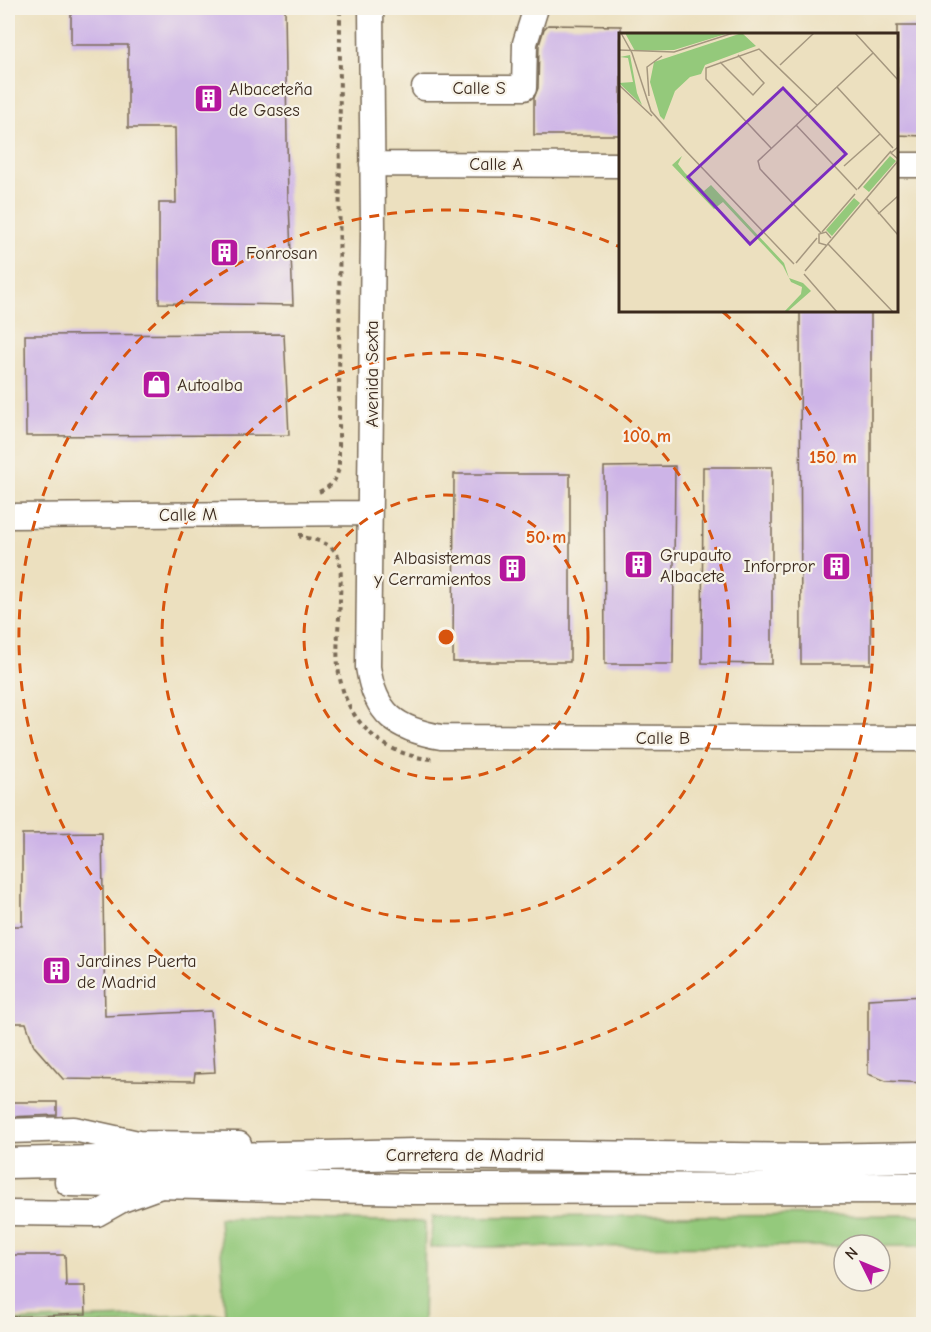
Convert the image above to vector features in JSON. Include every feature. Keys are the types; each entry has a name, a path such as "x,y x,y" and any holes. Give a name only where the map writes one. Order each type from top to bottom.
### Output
{"main road":[{"name":"Carretera de Madrid","path":"8,1163 415,1154 813,1159 924,1157"},
{"name":"Carretera de Madrid","path":"8,1179 413,1189 924,1188"}],"street":[{"name":"Avenida Sexta","path":"371,8 372,384 368,667 375,698 404,728"},
{"name":"Calle S","path":"424,88 524,88 525,43 536,8"},
{"name":"Calle A","path":"372,164 619,165"},
{"path":"898,165 924,165"},
{"name":"Calle M","path":"8,516 369,513"},
{"name":"Calle B","path":"404,728 441,737 924,739"},
{"path":"8,1131 74,1129 138,1143 360,1145 415,1154"},
{"path":"8,1213 97,1214 122,1200 169,1183"}],"path":[{"path":"340,8 339,466 338,478 330,487 303,497 301,537 314,539 327,545 338,555 340,683 347,703 358,722 371,736 390,749 418,758 437,759"}],"green space":[{"path":"923,1215 923,1246 892,1246 892,1233 832,1233 832,1246 430,1247 433,1217"},
{"path":"219,1217 425,1222 423,1324 8,1324 8,1321 225,1314"}],"building":[{"path":"71,8 285,8 288,202 293,305 159,303 159,203 176,203 175,128 128,128 128,45 71,45"},
{"path":"548,25 621,26 621,33 619,33 619,135 534,135 534,98 538,88 539,45 544,29"},
{"path":"897,26 924,26 924,136 898,135"},
{"path":"800,312 871,312 871,664 801,664"},
{"name":"Autoalba","path":"284,334 289,435 26,436 25,335"},
{"name":"Grupauto Albacete","path":"675,466 673,664 605,664 604,467"},
{"path":"703,467 772,467 772,664 702,663"},
{"name":"Albasistemas y Cerramientos","path":"454,474 570,474 570,662 453,662"},
{"name":"Jardines Puerta de Madrid","path":"102,833 105,1016 211,1011 215,1072 195,1073 194,1081 63,1079 34,1046 26,1023 8,1023 8,926 22,926 22,834"},
{"path":"924,996 924,1083 886,1081 868,1074 868,999"},
{"path":"8,1102 57,1102 57,1115 8,1117"},
{"path":"8,1255 65,1255 66,1286 85,1286 86,1314 8,1317"}],"place":[{"name":"Albaceteña de Gases","path":"208,99"},
{"name":"Fonrosan","path":"225,253"},
{"name":"Autoalba","path":"156,385"},
{"name":"Grupauto Albacete","path":"639,565"},
{"name":"Inforpror","path":"836,566"},
{"name":"Albasistemas y Cerramientos","path":"512,568"},
{"name":"Jardines Puerta de Madrid","path":"56,971"}]}
